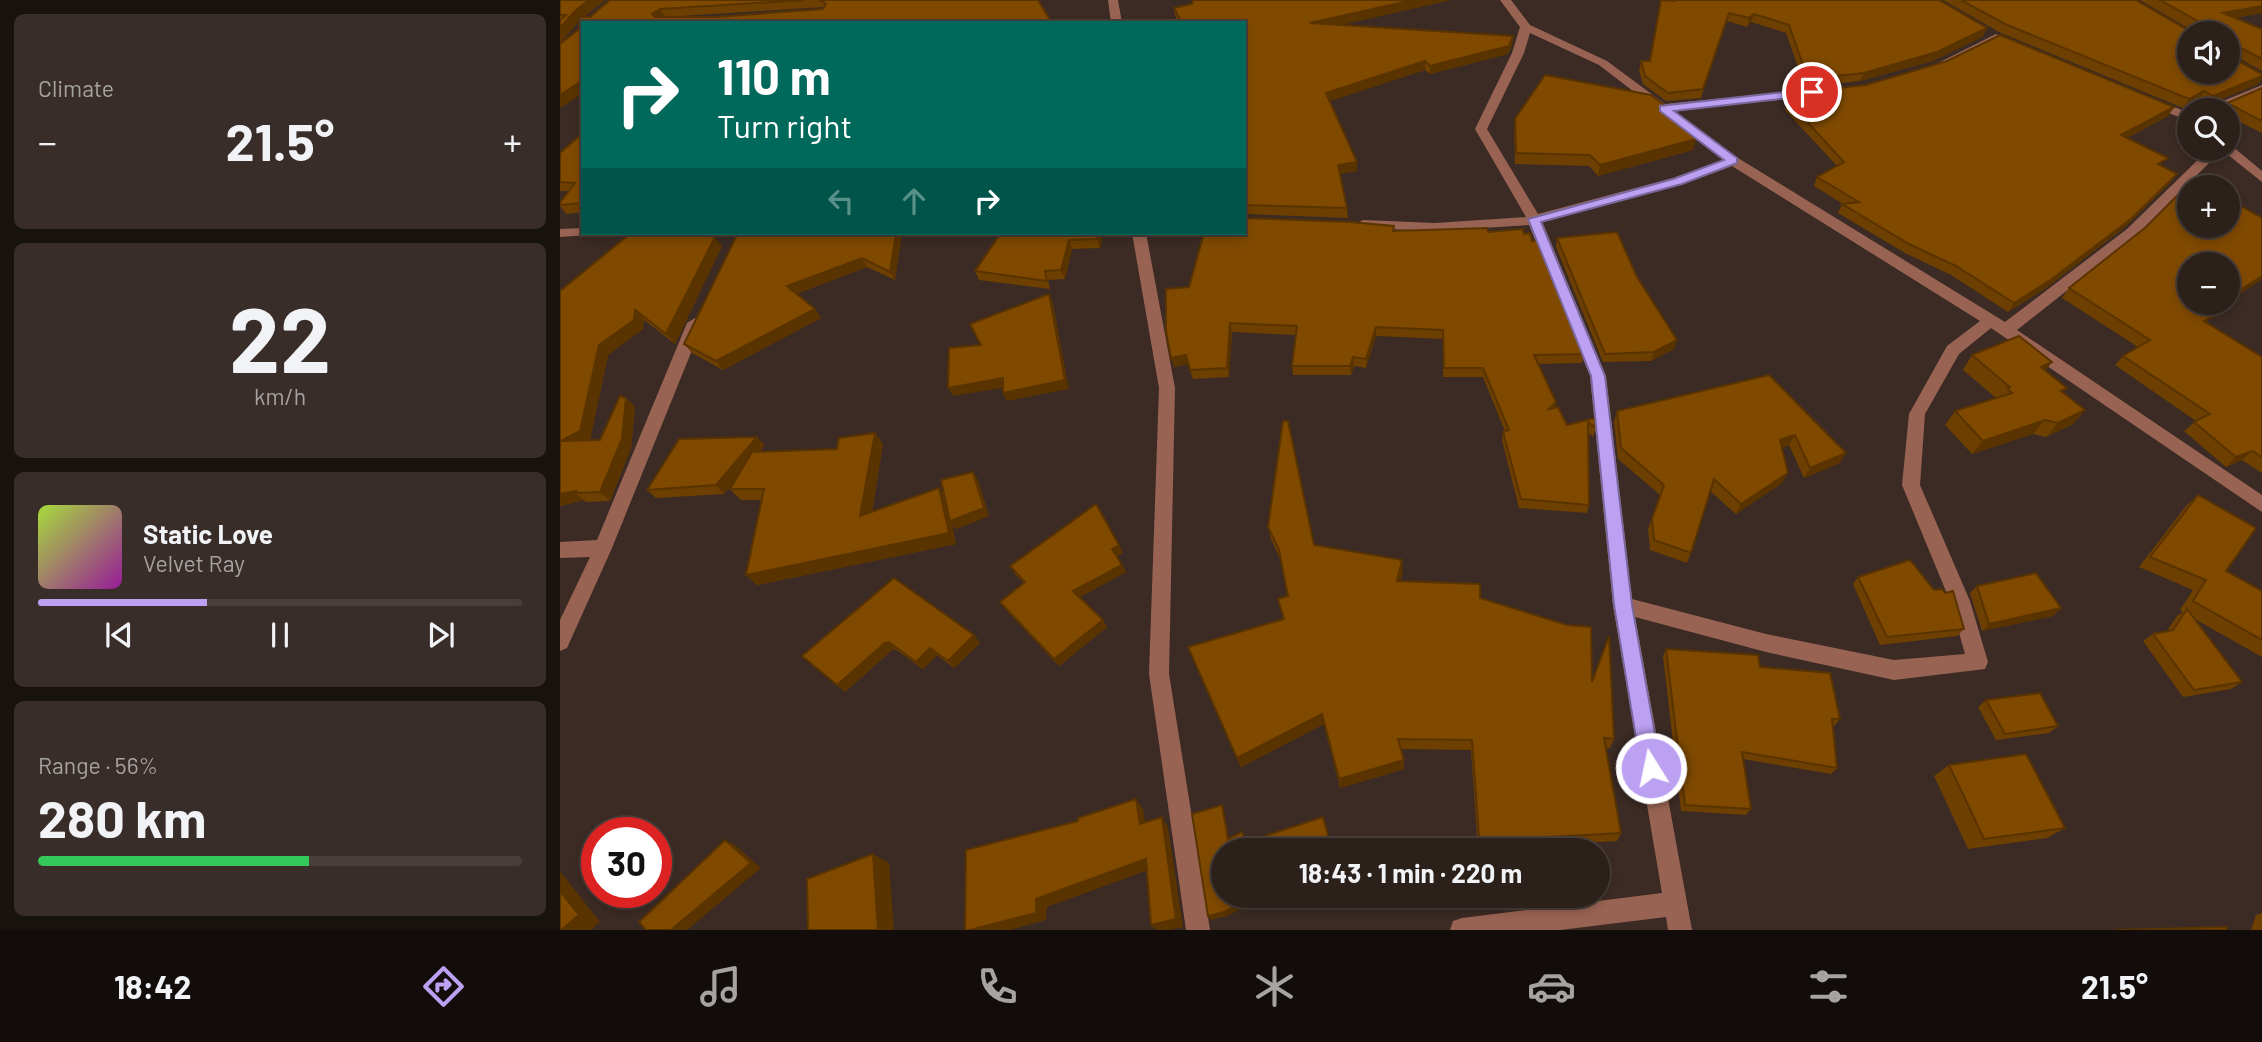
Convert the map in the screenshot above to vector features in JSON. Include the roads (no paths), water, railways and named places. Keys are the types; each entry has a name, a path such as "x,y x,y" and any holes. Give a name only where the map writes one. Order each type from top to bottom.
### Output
{"street":[{"path":"1114,0 1117,21"},
{"path":"1505,0 1525,27 1603,63 1733,161 1998,325 2262,505"},
{"path":"1525,27 1518,53 1480,129 1534,219 1598,376 1623,605 1679,930"},
{"path":"1926,69 1990,34 2008,43"},
{"path":"1664,108 1848,88"},
{"path":"2238,98 2262,89"},
{"path":"2138,96 2177,112"},
{"path":"2240,160 2262,178"},
{"path":"1354,224 1435,227 1534,219 1678,181 1733,161"},
{"path":"1623,605 1766,643 1895,670 1978,662 1960,601 1911,485 1917,414 1952,350 1998,325 2132,232 2204,161"},
{"path":"560,233 581,232"},
{"path":"1139,235 1167,388 1159,674 1198,930"},
{"path":"560,642 603,548 679,357 703,307"},
{"path":"560,550 603,548"},
{"path":"1462,930 1673,904"}]}
